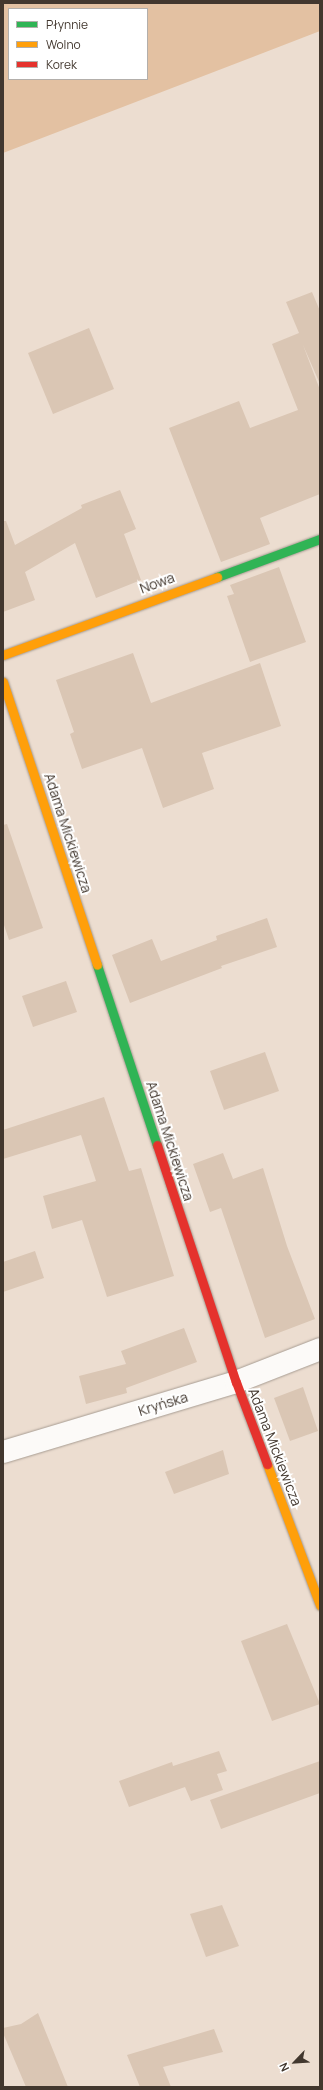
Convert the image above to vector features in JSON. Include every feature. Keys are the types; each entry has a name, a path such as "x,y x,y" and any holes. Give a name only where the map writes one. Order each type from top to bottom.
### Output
{"street":[{"name":"Nowa","path":"3,655 320,539"},
{"name":"Adama Mickiewicza","path":"3,682 236,1382 320,1605"},
{"name":"Kryńska","path":"3,1452 236,1382 320,1349"}],"shaded area":[{"path":"3,3 320,3 320,31 3,153"}],"building":[{"path":"312,292 320,311 320,384 303,345 320,390 320,494 260,518 270,544 221,562 169,428 239,401 250,428 298,410 272,344 299,333 286,302"},
{"path":"89,328 114,389 53,414 28,353"},
{"path":"120,490 136,529 124,534 141,580 96,598 75,543 25,572 35,600 3,612 3,521 6,521 15,545 82,508 81,505"},
{"path":"279,567 306,642 250,662 227,596 234,594 230,585"},
{"path":"133,653 151,703 260,663 281,726 202,753 214,789 163,808 142,748 82,769 70,734 74,732 56,680"},
{"path":"7,824 43,928 9,940 3,922 3,825"},
{"path":"267,918 277,947 221,966 222,968 130,1003 112,955 152,939 161,961 217,940 216,936"},
{"path":"66,981 77,1012 33,1027 22,996"},
{"path":"265,1052 279,1091 224,1110 210,1071"},
{"path":"104,1097 129,1171 141,1168 174,1276 107,1297 82,1220 52,1229 43,1196 96,1181 81,1135 3,1159 3,1130"},
{"path":"223,1153 233,1179 263,1168 287,1246 315,1319 265,1338 221,1208 210,1212 193,1164"},
{"path":"35,1251 44,1278 3,1292 3,1262"},
{"path":"184,1328 197,1362 126,1388 127,1393 86,1404 79,1376 126,1364 121,1351"},
{"path":"303,1387 318,1431 290,1441 274,1398"},
{"path":"223,1450 229,1474 174,1494 165,1472"},
{"path":"287,1624 320,1704 272,1721 241,1641"},
{"path":"219,1751 227,1771 217,1774 223,1790 191,1801 185,1787 129,1807 119,1781 172,1762 173,1766"},
{"path":"320,1761 320,1793 221,1829 210,1800"},
{"path":"222,1905 239,1946 206,1957 190,1914"},
{"path":"38,2013 68,2087 26,2087 3,2033 3,2028 21,2024"},
{"path":"214,2029 223,2052 163,2067 171,2087 140,2087 127,2055"}],"traffic: fast":[{"path":"217,577 320,539"},
{"path":"97,965 157,1145"}],"traffic: slow":[{"path":"3,655 217,577"},
{"path":"3,682 97,965"},
{"path":"267,1464 320,1605"}],"traffic: jam":[{"path":"157,1145 236,1382 267,1464"}]}
